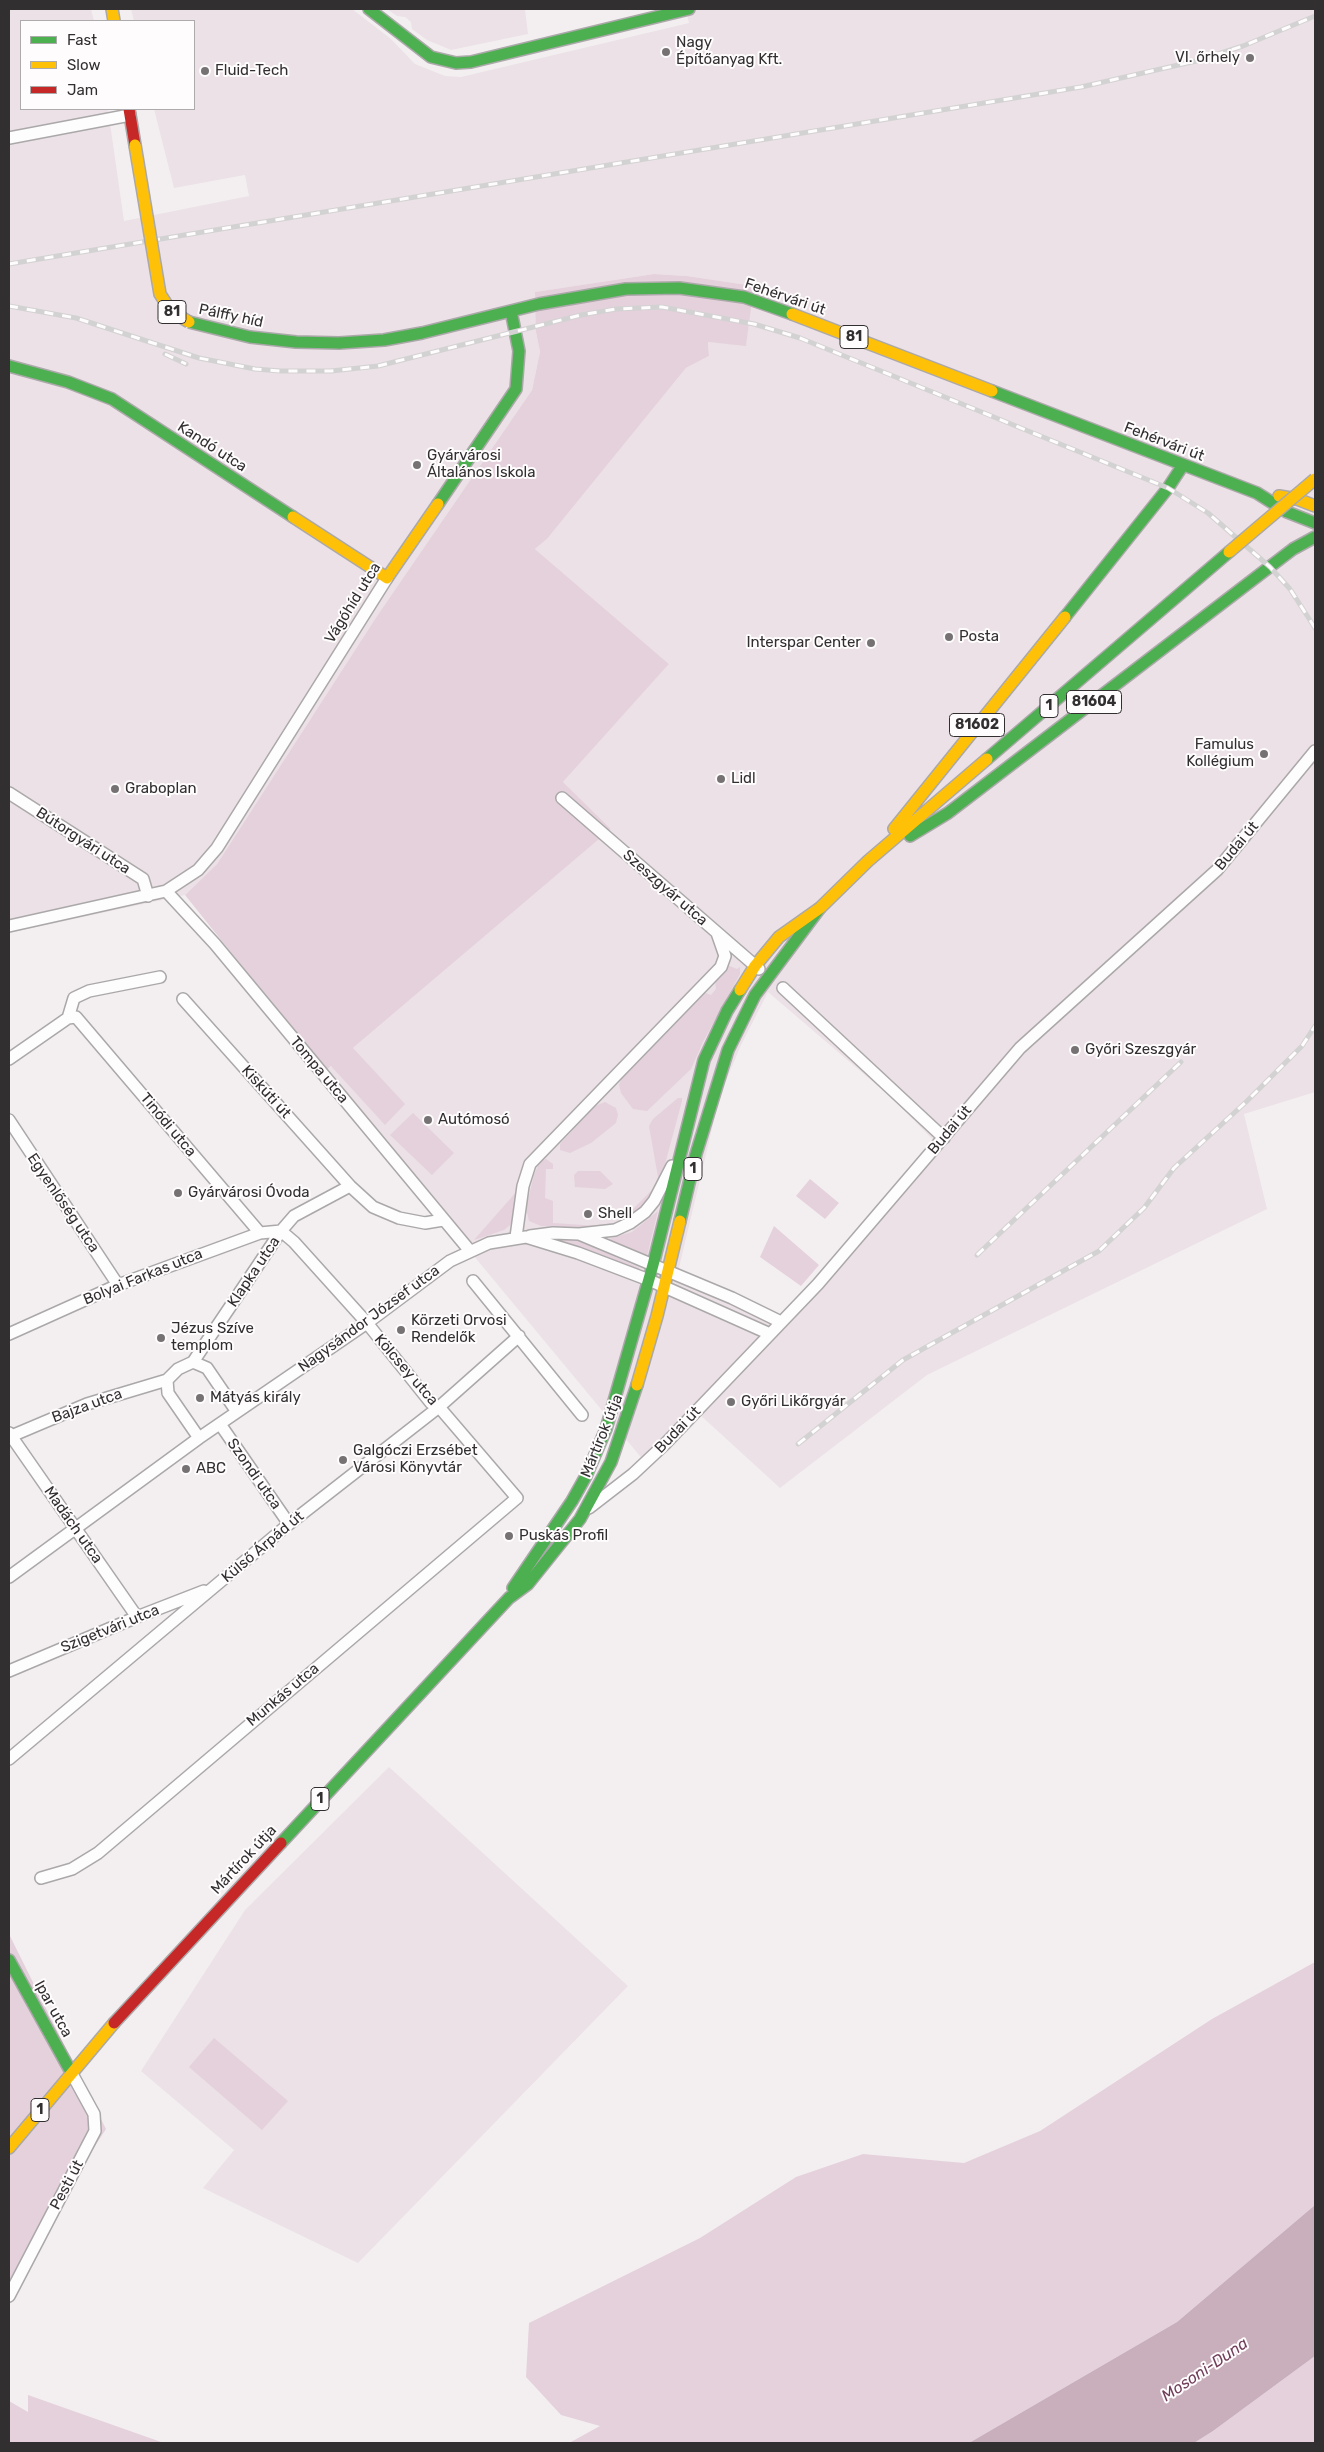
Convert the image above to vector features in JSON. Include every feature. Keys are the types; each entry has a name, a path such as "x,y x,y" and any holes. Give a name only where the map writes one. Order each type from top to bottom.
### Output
{"main road":[{"path":"369,9 431,56 456,63 471,62 650,14 689,9"},
{"name":"Pálffy híd","path":"129,112 160,294 171,311 191,324 250,338 339,343"},
{"name":"Fehérvári út","path":"339,343 384,340 422,333 595,293 654,287 679,288 744,297 1257,493 1287,512 1315,523"},
{"name":"Vágóhíd utca","path":"386,578 516,389 519,351 511,311"},
{"name":"Kandó utca","path":"9,366 68,382 112,399 386,578"},
{"name":"81602","path":"868,861 1052,635 1184,465"},
{"name":"1","path":"664,1287 696,1154 722,1068 744,1016 768,977 820,908 868,861 1315,479"},
{"name":"Fehérvári út","path":"1257,493 1297,499 1315,506"},
{"name":"81604","path":"868,861 948,813 1298,546 1315,537"},
{"name":"1","path":"649,1280 704,1060 727,1011 755,966 779,936 820,908"},
{"name":"Mártírok útja","path":"509,1598 518,1578 546,1541 572,1501 596,1454 616,1398 649,1280"},
{"name":"Mártírok útja","path":"9,2148 71,2072 330,1788 509,1598 528,1584 552,1556 585,1510 610,1462 631,1406 664,1287"},
{"name":"Ipar utca","path":"9,1960 71,2072"}],"street":[{"path":"9,138 129,112"},
{"name":"Vágóhíd utca","path":"9,926 166,891 198,870 217,848 386,578"},
{"name":"Budai út","path":"585,1510 633,1474 665,1444 834,1267 1020,1048 1217,870 1315,751"},
{"name":"Bútorgyári utca","path":"9,793 143,879 148,896"},
{"name":"Szeszgyár utca","path":"562,798 768,977"},
{"name":"Tompa utca","path":"166,891 215,944 470,1251"},
{"path":"717,933 724,962 716,973 530,1164 523,1186 521,1237 578,1253 649,1280 770,1334"},
{"path":"9,1059 72,1017 74,998 89,991 160,977"},
{"path":"783,988 944,1138"},
{"name":"Kiskúti út","path":"183,999 350,1186"},
{"name":"Tinódi utca","path":"72,1017 260,1233"},
{"name":"Egyenlőség utca","path":"9,1120 118,1285"},
{"path":"579,1234 615,1230 645,1212 654,1201 681,1149"},
{"path":"281,1231 294,1216 350,1186 373,1207 399,1218 426,1223 443,1220"},
{"name":"Bolyai Farkas utca","path":"9,1334 118,1285 260,1233 281,1231"},
{"name":"Kölcsey utca","path":"281,1231 294,1242 367,1323 431,1402 439,1407 517,1498"},
{"name":"Klapka utca","path":"193,1362 281,1231"},
{"name":"Nagysándor József utca","path":"9,1577 199,1438 367,1323 450,1261 489,1243 553,1233 579,1234"},
{"path":"579,1234 668,1271 781,1322"},
{"path":"473,1281 582,1415"},
{"name":"Külső Árpád út","path":"9,1759 289,1524 439,1407 519,1336"},
{"path":"199,1438 168,1393 167,1380 178,1369 193,1362 206,1368 237,1412"},
{"name":"Bajza utca","path":"9,1436 87,1404 167,1380"},
{"name":"Szondi utca","path":"220,1424 289,1524"},
{"name":"Madách utca","path":"9,1436 137,1616"},
{"name":"Munkás utca","path":"41,1878 72,1869 98,1853 206,1759 517,1498"},
{"name":"Szigetvári utca","path":"9,1671 137,1616 213,1588"},
{"name":"Pesti út","path":"9,2296 95,2131 94,2114 71,2072"}],"shaded area":[{"path":"9,9 91,9 94,20 20,20 20,110 108,110 124,221 249,196 245,175 174,188 154,110 195,110 195,20 134,20 131,9 352,9 391,39 415,64 445,76 461,77 689,23 686,9 1315,9 1315,1092 1244,1114 1267,1209 927,1375 780,1488 698,1413 649,1467 478,1261 326,1071 611,829 563,782 669,664 535,549 547,539 686,368 709,356 708,342 746,345 753,286 687,276 654,274 536,292 536,332 540,352 532,390 377,616 217,864 185,895 9,933","holes":["768,992 893,1099 941,1148 786,1322 678,1272 720,1095 741,1045"]},
{"path":"387,9 525,9 528,34 451,50 427,40 412,29 411,22 405,17 397,16"},
{"path":"654,274 687,276 754,286 746,346 708,342 709,356 686,368 547,539 535,549 669,664 563,782 611,829 353,1048 405,1104 385,1125 331,1066 326,1071 185,895 217,864 377,616 532,390 540,352 536,332 535,292"},
{"path":"727,965 737,969 740,967 740,974 703,1042 691,1069 647,1111 633,1109 621,1093 619,1085 622,1078 703,992 711,995 716,989 715,981"},
{"path":"678,1098 682,1098 682,1101 661,1179 650,1202 632,1219 603,1229 541,1226 529,1221 526,1208 534,1175 540,1161 546,1159 553,1164 553,1169 546,1169 545,1198 553,1201 553,1223 599,1226 621,1221 654,1188 658,1177 649,1126 653,1119"},
{"path":"605,1102 616,1108 618,1115 616,1123 591,1143 570,1153 560,1150 560,1144 595,1106"},
{"path":"413,1113 454,1153 432,1175 390,1135"},
{"path":"578,1171 600,1171 613,1184 605,1189 575,1187 574,1175"},
{"path":"810,1179 839,1203 825,1219 796,1196"},
{"path":"518,1190 514,1218 510,1225 504,1230 474,1240"},
{"path":"658,1211 647,1256 605,1240 632,1232"},
{"path":"774,1226 819,1265 801,1286 760,1257"},
{"path":"545,1237 577,1240 640,1268 635,1271 578,1247"},
{"path":"389,1767 628,1986 358,2263 203,2188 234,2150 141,2071 245,1910"},
{"path":"9,1934 106,2129 59,2202 9,2302"},
{"path":"1315,1962 1315,2205 1177,2322 969,2443 569,2443 600,2426 561,2415 526,2377 529,2323 700,2238 796,2177 863,2154 964,2163 1040,2131 1212,2019"},
{"path":"214,2038 288,2101 262,2130 189,2067"},
{"path":"1315,2356 1315,2443 1194,2443 1213,2431"},
{"path":"28,2395 164,2443 9,2443 9,2401 28,2412"}],"water":[{"name":"Mosoni-Duna","path":"1315,2205 1315,2356 1213,2431 1194,2443 969,2443 1177,2322"}],"railway":[{"path":"9,264 1081,87 1196,61 1243,46 1315,16"},
{"path":"9,306 76,318 199,358 255,369 281,371 331,371 378,366 581,315 616,309 662,307 754,324 800,338 1168,488 1208,513 1270,567 1290,589 1315,628"},
{"path":"165,354 186,364"},
{"path":"798,1444 903,1360 1099,1251 1144,1208 1174,1168 1246,1102 1302,1046 1315,1026"},
{"path":"977,1255 1181,1062"}],"traffic: fast":[{"path":"369,9 431,57 456,63 471,62 689,9"},
{"path":"339,343 384,340 422,333 539,304 626,289 679,288 744,297 792,314"},
{"path":"438,504 516,389 519,351 511,311"},
{"path":"189,322 250,337 296,342 339,343"},
{"path":"9,366 68,382 112,399 293,517"},
{"path":"992,391 1257,493 1287,512 1315,523"},
{"path":"1065,617 1168,488 1183,465"},
{"path":"910,836 948,813 1293,549 1315,537"},
{"path":"987,759 1229,552"},
{"path":"680,1221 696,1154 728,1050 755,995 820,908"},
{"path":"513,1588 572,1501 586,1476 606,1429 653,1265 704,1060 727,1011 740,990"},
{"path":"281,1843 509,1598 528,1584 580,1519 611,1462 637,1385"},
{"path":"9,1960 71,2072"}],"traffic: slow":[{"path":"112,9 114,20"},
{"path":"135,145 160,294 171,311 189,322"},
{"path":"792,314 992,391"},
{"path":"1229,552 1315,479"},
{"path":"1279,496 1297,499 1315,506"},
{"path":"293,517 387,578 438,504"},
{"path":"894,829 1065,617"},
{"path":"740,990 755,966 779,937 820,908 868,861 987,759"},
{"path":"637,1385 657,1316 680,1221"},
{"path":"9,2148 114,2023"}],"traffic: jam":[{"path":"129,110 135,145"},
{"path":"114,2023 281,1843"}],"place":[{"name":"Nagy Építőanyag Kft.","path":"666,52"},
{"name":"VI. őrhely","path":"1250,58"},
{"name":"Fluid-Tech","path":"205,71"},
{"name":"Gyárvárosi Általános Iskola","path":"417,465"},
{"name":"Posta","path":"949,637"},
{"name":"Interspar Center","path":"871,643"},
{"name":"Famulus Kollégium","path":"1264,754"},
{"name":"Lidl","path":"721,779"},
{"name":"Graboplan","path":"115,789"},
{"name":"Győri Szeszgyár","path":"1075,1050"},
{"name":"Autómosó","path":"428,1120"},
{"name":"Gyárvárosi Óvoda","path":"178,1193"},
{"name":"Shell","path":"588,1214"},
{"name":"Körzeti Orvosi Rendelők","path":"401,1330"},
{"name":"Jézus Szíve templom","path":"161,1338"},
{"name":"Mátyás király","path":"200,1398"},
{"name":"Győri Likőrgyár","path":"731,1402"},
{"name":"Galgóczi Erzsébet Városi Könyvtár","path":"343,1460"},
{"name":"ABC","path":"186,1469"},
{"name":"Puskás Profil","path":"509,1536"}]}
